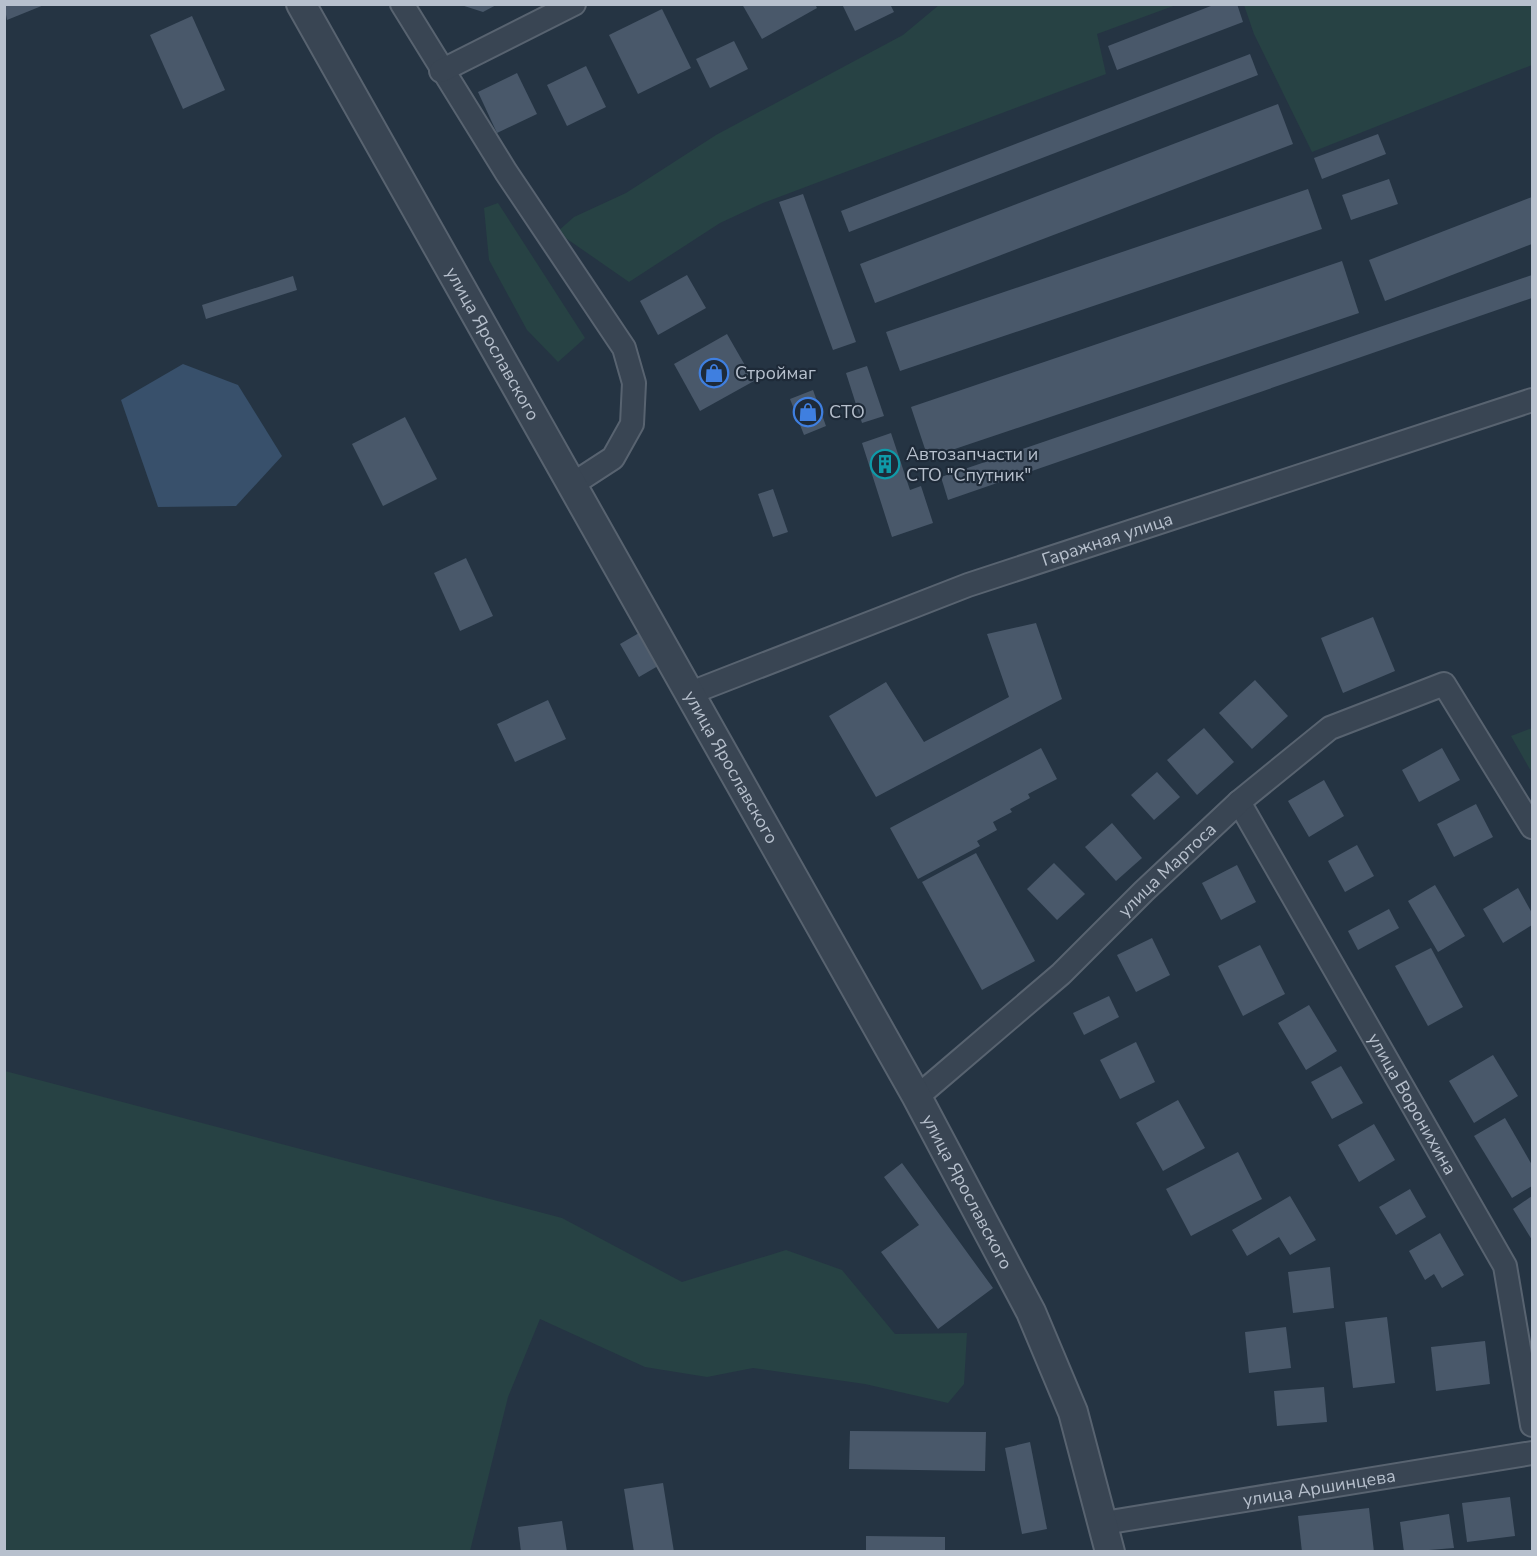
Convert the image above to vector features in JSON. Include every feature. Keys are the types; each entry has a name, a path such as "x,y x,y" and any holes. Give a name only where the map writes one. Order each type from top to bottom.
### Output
{"street":[{"name":"улица Ярославского","path":"301,4 916,1097 1031,1312 1073,1412 1110,1551"},
{"path":"402,4 441,71 624,348 634,383 632,424 613,458 573,484"},
{"path":"441,71 574,4"},
{"name":"Гаражная улица","path":"688,694 968,585 1533,400"},
{"name":"улица Мартоса","path":"916,1097 1061,974 1144,891 1239,802 1330,728 1444,684 1533,828"},
{"name":"улица Воронихина","path":"1239,802 1505,1266 1533,1425"},
{"name":"улица Аршинцева","path":"1104,1523 1533,1453"}],"green space":[{"path":"939,5 1176,5 1097,34 1106,74 763,203 720,223 629,282 557,232 574,217 626,193 716,135 903,35"},
{"path":"1244,5 1532,5 1532,65 1312,152 1254,34"},
{"path":"498,203 585,338 558,362 527,330 489,260 484,208"},
{"path":"1532,728 1532,773 1511,736"},
{"path":"5,1071 562,1218 682,1282 786,1250 842,1270 895,1334 967,1333 964,1384 948,1403 865,1384 753,1368 707,1377 645,1367 540,1319 508,1397 470,1551 5,1551"}],"water":[{"path":"183,364 238,385 282,456 236,506 158,507 121,400"}],"building":[{"path":"4,4 44,4 44,5 7,20"},
{"path":"458,4 498,4 483,12"},
{"path":"742,4 815,4 817,8 762,39"},
{"path":"842,4 890,4 894,12 855,31"},
{"path":"1216,4 1237,4 1243,22 1117,70 1108,46"},
{"path":"662,9 691,68 638,94 609,35"},
{"path":"192,16 225,90 183,109 150,35"},
{"path":"734,41 748,69 710,88 696,59"},
{"path":"1250,54 1258,75 849,232 841,211"},
{"path":"586,66 606,107 567,126 547,85"},
{"path":"517,73 537,114 497,133 478,92"},
{"path":"1278,104 1293,144 875,303 860,264"},
{"path":"1378,134 1386,154 1322,179 1314,158"},
{"path":"1389,179 1398,204 1351,220 1342,195"},
{"path":"1308,189 1322,229 900,371 886,332"},
{"path":"803,194 856,342 833,350 779,202"},
{"path":"1532,197 1532,244 1385,301 1369,260"},
{"path":"1342,261 1359,313 928,458 911,407"},
{"path":"687,275 706,308 658,335 640,301"},
{"path":"1532,275 1532,298 948,500 941,477"},
{"path":"293,276 297,290 206,319 202,305"},
{"name":"Строймаг","path":"727,334 754,381 700,411 674,364"},
{"path":"867,366 884,416 862,423 846,373"},
{"name":"СТО","path":"813,390 826,426 804,435 790,399"},
{"path":"405,417 437,479 383,506 352,444"},
{"name":"Автозапчасти и СТО \"Спутник\"","path":"891,433 910,490 921,486 933,523 892,537 862,443"},
{"path":"773,489 788,532 773,537 758,494"},
{"path":"466,558 493,616 460,631 434,573"},
{"path":"1373,617 1395,671 1343,693 1321,638"},
{"path":"1036,623 1062,699 876,797 829,716 886,682 924,742 1009,697 987,634"},
{"path":"639,633 658,666 639,677 620,644"},
{"path":"1255,680 1288,716 1252,749 1219,713"},
{"path":"548,700 566,739 515,762 497,724"},
{"path":"1204,728 1234,762 1197,795 1167,760"},
{"path":"1041,748 1057,779 1028,794 1030,798 1010,809 1012,812 993,822 997,830 977,841 980,846 918,879 890,828"},
{"path":"1442,748 1460,780 1419,802 1402,770"},
{"path":"1157,772 1180,797 1154,820 1131,795"},
{"path":"1324,780 1344,816 1309,837 1288,801"},
{"path":"1476,804 1493,837 1454,857 1437,824"},
{"path":"1112,823 1142,858 1116,881 1085,847"},
{"path":"1357,845 1374,876 1345,892 1328,861"},
{"path":"976,853 1035,961 982,990 922,882"},
{"path":"1054,863 1085,894 1057,920 1027,889"},
{"path":"1237,865 1256,902 1221,920 1202,883"},
{"path":"1435,885 1465,936 1438,952 1408,901"},
{"path":"1518,888 1532,913 1532,925 1503,943 1483,909"},
{"path":"1389,909 1399,928 1358,950 1348,931"},
{"path":"1152,938 1170,975 1136,992 1117,955"},
{"path":"1260,945 1285,994 1243,1016 1218,966"},
{"path":"1431,948 1463,1007 1428,1026 1395,966"},
{"path":"1109,996 1119,1017 1084,1035 1073,1013"},
{"path":"1309,1005 1337,1051 1306,1070 1278,1023"},
{"path":"1136,1042 1155,1082 1120,1099 1100,1060"},
{"path":"1493,1055 1518,1096 1474,1123 1449,1081"},
{"path":"1341,1066 1363,1103 1332,1119 1311,1082"},
{"path":"1178,1100 1205,1148 1163,1171 1136,1123"},
{"path":"1505,1118 1532,1165 1532,1186 1512,1198 1474,1136"},
{"path":"1374,1124 1395,1160 1359,1182 1338,1145"},
{"path":"1238,1152 1262,1199 1191,1236 1166,1189"},
{"path":"902,1163 993,1288 938,1329 881,1252 919,1225 884,1177"},
{"path":"1410,1189 1426,1217 1396,1235 1379,1207"},
{"path":"1290,1196 1316,1240 1290,1255 1279,1237 1247,1256 1232,1230"},
{"path":"1532,1196 1532,1240 1513,1209"},
{"path":"1440,1233 1464,1275 1442,1288 1434,1274 1425,1280 1409,1251"},
{"path":"1330,1267 1334,1308 1293,1313 1288,1272"},
{"path":"1387,1317 1395,1383 1353,1388 1345,1322"},
{"path":"1286,1327 1291,1368 1249,1373 1245,1332"},
{"path":"1485,1341 1490,1384 1436,1391 1431,1347"},
{"path":"1324,1387 1327,1422 1277,1426 1274,1391"},
{"path":"850,1431 986,1432 985,1471 849,1469"},
{"path":"1030,1442 1047,1529 1022,1534 1005,1448"},
{"path":"663,1483 674,1552 634,1552 624,1489"},
{"path":"1510,1497 1515,1536 1467,1542 1462,1503"},
{"path":"1369,1508 1374,1552 1302,1552 1298,1516"},
{"path":"1449,1514 1454,1548 1404,1552 1400,1522"},
{"path":"562,1521 567,1552 521,1552 518,1527"},
{"path":"866,1536 945,1537 945,1552 866,1552"}],"place":[{"name":"Строймаг","path":"714,373"},
{"name":"СТО","path":"808,412"},
{"name":"Автозапчасти и СТО \"Спутник\"","path":"885,464"}]}
